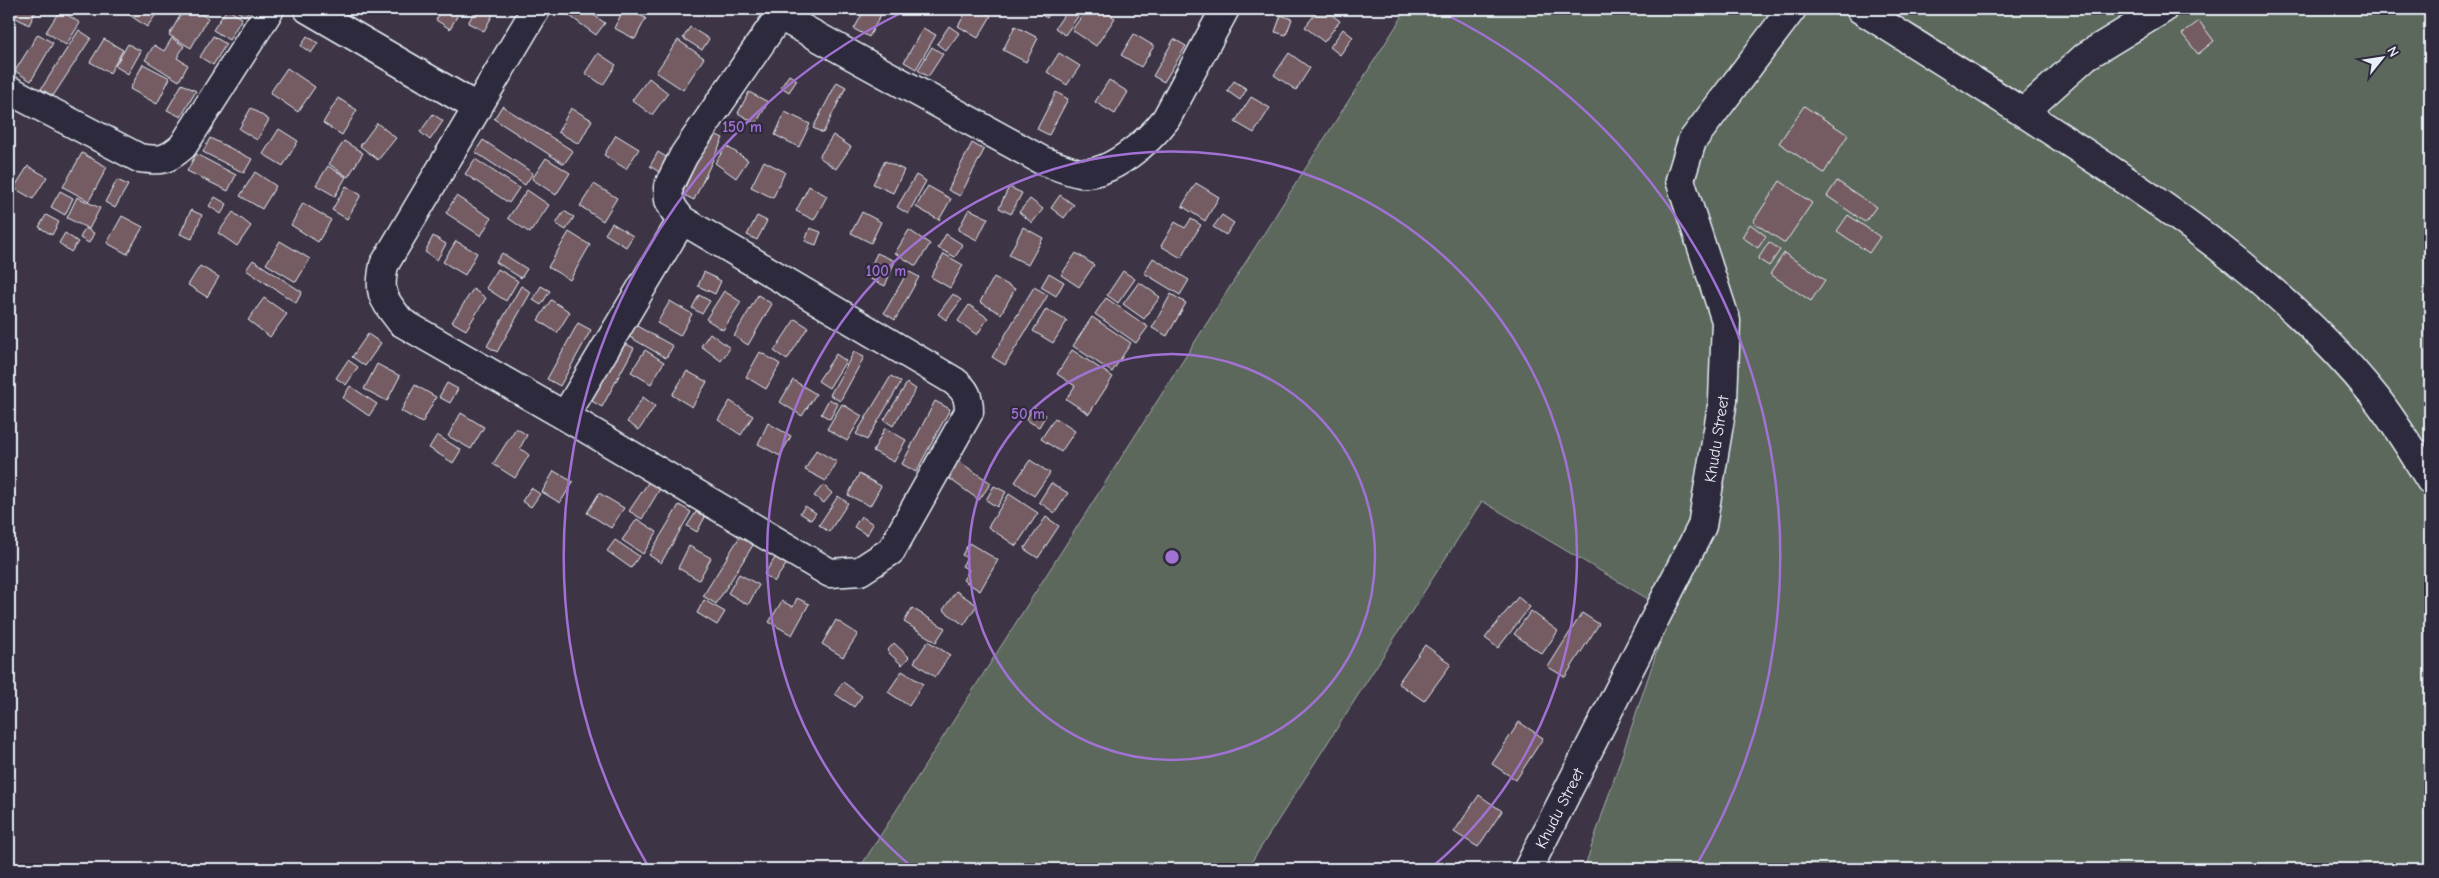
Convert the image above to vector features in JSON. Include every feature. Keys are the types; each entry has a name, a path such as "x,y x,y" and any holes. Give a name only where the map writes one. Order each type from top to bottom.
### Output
{"street":[{"path":"9,90 139,158 158,161 171,157 184,146 270,9"},
{"path":"308,9 478,108"},
{"path":"536,9 384,265 380,287 386,302 401,322 565,416 830,573 860,571 891,551 969,412 969,397 962,387 954,381 682,220 669,200 668,187 684,155 782,12 1043,161 1080,173 1096,171 1134,152 1154,135 1166,119 1224,9"},
{"name":"Khudu Street","path":"1528,869 1702,526 1723,400 1726,321 1680,180 1692,141 1792,9"},
{"path":"1860,9 2024,112 2182,218 2266,285 2336,352 2376,398 2404,436 2430,480"},
{"path":"2024,112 2086,56 2163,9"},
{"path":"565,416 682,220"}],"green space":[{"path":"1407,9 2430,9 2430,869 1584,869 1670,612 1482,501 1247,869 859,869"}],"building":[{"path":"11,9 37,9 29,25 9,14"},
{"path":"121,9 160,9 147,27"},
{"path":"184,9 191,9 208,18 191,48 169,35"},
{"path":"227,9 242,18 229,40 213,30"},
{"path":"233,9 250,9 245,16"},
{"path":"442,9 461,9 450,29 436,20"},
{"path":"476,9 496,9 484,31 468,23"},
{"path":"571,9 585,9 605,23 596,35 567,14"},
{"path":"624,9 646,18 635,39 614,28"},
{"path":"865,9 884,9 869,37 854,29"},
{"path":"968,9 979,9 991,16 978,38 958,26"},
{"path":"1031,9 1052,9 1047,18"},
{"path":"1068,9 1083,9 1065,35 1055,28"},
{"path":"1087,9 1101,9 1115,18 1096,46 1072,30"},
{"path":"1319,9 1324,9 1340,21 1324,42 1305,27"},
{"path":"60,10 80,23 66,45 46,32"},
{"path":"1281,15 1292,19 1286,35 1275,32"},
{"path":"2199,21 2214,41 2198,54 2182,34"},
{"path":"949,26 959,33 946,51 937,44"},
{"path":"1015,26 1038,38 1026,62 1003,50"},
{"path":"690,27 709,39 702,50 683,38"},
{"path":"923,28 936,35 916,69 904,62"},
{"path":"1343,29 1353,37 1340,55 1330,47"},
{"path":"79,30 91,38 53,96 41,89"},
{"path":"38,34 53,43 31,81 15,71"},
{"path":"1134,34 1154,46 1141,67 1121,55"},
{"path":"213,36 226,44 213,65 200,57"},
{"path":"307,36 318,43 311,53 301,46"},
{"path":"172,38 184,46 177,58 188,65 179,81 145,60 154,45 164,51"},
{"path":"104,39 123,50 110,73 90,62"},
{"path":"1174,39 1186,46 1164,82 1153,76"},
{"path":"678,40 704,58 683,90 656,72"},
{"path":"128,44 141,51 128,74 115,66"},
{"path":"932,47 943,54 928,77 918,70"},
{"path":"598,53 616,65 603,85 585,73"},
{"path":"1059,53 1080,66 1067,85 1047,72"},
{"path":"1289,53 1310,68 1296,90 1274,75"},
{"path":"143,64 170,78 157,104 130,89"},
{"path":"287,68 315,87 298,112 270,93"},
{"path":"789,75 797,80 789,92 781,87"},
{"path":"649,78 668,93 652,115 632,100"},
{"path":"1109,80 1128,92 1115,114 1095,102"},
{"path":"1234,81 1247,89 1240,100 1227,91"},
{"path":"837,82 846,87 823,133 813,128"},
{"path":"182,84 196,91 181,117 167,110"},
{"path":"749,92 768,102 756,124 738,113"},
{"path":"1056,92 1068,99 1049,135 1037,129"},
{"path":"1251,97 1270,108 1254,133 1235,122"},
{"path":"338,98 357,110 342,135 323,123"},
{"path":"502,106 573,151 564,164 494,119"},
{"path":"1804,106 1848,135 1824,173 1779,143"},
{"path":"251,108 269,120 257,140 239,129"},
{"path":"571,108 592,120 579,144 558,132"},
{"path":"785,112 810,124 799,147 775,135"},
{"path":"433,114 443,121 430,140 420,132"},
{"path":"377,123 396,138 378,160 360,146"},
{"path":"279,129 298,141 283,166 263,154"},
{"path":"710,132 723,138 694,200 682,194"},
{"path":"616,135 639,149 626,169 604,155"},
{"path":"833,135 851,147 836,169 819,157"},
{"path":"210,138 252,159 244,173 203,152"},
{"path":"483,140 533,173 525,185 475,152"},
{"path":"344,141 363,153 348,177 329,164"},
{"path":"972,143 984,150 960,196 948,190"},
{"path":"726,146 748,160 736,178 715,163"},
{"path":"658,152 671,160 662,174 650,166"},
{"path":"82,153 107,167 89,201 63,187"},
{"path":"196,154 236,175 228,191 187,171"},
{"path":"546,158 570,173 556,195 532,179"},
{"path":"475,159 519,188 509,203 465,174"},
{"path":"764,161 785,172 773,198 751,187"},
{"path":"885,161 904,170 893,193 873,184"},
{"path":"28,166 47,177 33,199 14,188"},
{"path":"328,166 346,177 335,196 316,185"},
{"path":"255,172 276,186 262,209 240,196"},
{"path":"916,175 926,181 908,214 897,207"},
{"path":"117,180 128,185 115,208 105,202"},
{"path":"1780,181 1812,203 1785,243 1753,222"},
{"path":"1837,181 1876,207 1865,222 1827,196"},
{"path":"1196,183 1219,197 1205,221 1182,206"},
{"path":"594,184 617,198 603,221 580,206"},
{"path":"346,186 361,195 347,219 332,210"},
{"path":"809,186 827,196 814,220 796,211"},
{"path":"928,186 951,199 939,220 916,207"},
{"path":"1009,187 1022,193 1011,214 999,208"},
{"path":"527,190 549,205 530,233 508,218"},
{"path":"60,191 73,198 65,215 51,207"},
{"path":"1060,195 1074,205 1064,218 1051,208"},
{"path":"456,196 491,218 481,236 446,213"},
{"path":"77,197 100,208 89,229 67,218"},
{"path":"215,197 227,204 221,214 209,206"},
{"path":"1030,199 1043,209 1032,223 1019,212"},
{"path":"303,203 331,220 318,242 291,225"},
{"path":"969,209 988,218 977,240 958,230"},
{"path":"191,210 202,215 192,239 180,234"},
{"path":"564,211 574,217 566,230 556,224"},
{"path":"233,212 251,226 237,246 218,233"},
{"path":"862,212 881,222 871,243 851,233"},
{"path":"46,215 59,222 52,235 39,227"},
{"path":"1222,215 1234,223 1226,235 1213,227"},
{"path":"1848,215 1880,237 1869,253 1837,231"},
{"path":"122,216 143,227 127,254 107,243"},
{"path":"757,216 767,221 757,240 747,235"},
{"path":"1191,219 1201,225 1181,258 1161,246 1175,222 1185,228"},
{"path":"612,223 633,236 626,247 605,234"},
{"path":"1750,224 1766,236 1758,248 1742,237"},
{"path":"1023,227 1043,238 1028,265 1009,255"},
{"path":"85,228 94,233 89,243 80,238"},
{"path":"810,228 821,232 816,245 805,241"},
{"path":"909,230 930,244 916,266 895,253"},
{"path":"569,232 590,245 570,280 548,267"},
{"path":"65,233 78,242 71,252 59,243"},
{"path":"946,234 963,245 955,257 938,248"},
{"path":"433,236 446,244 437,260 425,252"},
{"path":"280,241 310,259 296,282 266,264"},
{"path":"456,241 477,253 465,275 443,262"},
{"path":"1769,242 1780,250 1769,266 1758,259"},
{"path":"502,253 527,269 521,278 496,262"},
{"path":"877,253 895,261 885,286 866,277"},
{"path":"1076,253 1094,265 1079,287 1061,275"},
{"path":"1784,253 1825,280 1811,301 1770,274"},
{"path":"944,254 963,265 950,288 931,277"},
{"path":"1153,258 1189,280 1180,295 1144,273"},
{"path":"253,260 302,292 296,303 246,270"},
{"path":"200,266 219,277 207,297 188,285"},
{"path":"498,269 518,281 506,301 486,288"},
{"path":"908,271 919,277 895,320 884,313"},
{"path":"1123,271 1135,279 1118,303 1107,295"},
{"path":"704,272 721,281 715,294 698,286"},
{"path":"1049,273 1064,282 1056,296 1041,287"},
{"path":"994,277 1015,289 1001,314 980,302"},
{"path":"1139,282 1160,297 1144,319 1123,304"},
{"path":"521,286 531,292 497,352 487,346"},
{"path":"541,286 550,291 541,305 533,300"},
{"path":"1034,287 1048,295 1005,365 992,357"},
{"path":"473,289 486,298 466,330 452,322"},
{"path":"724,291 741,302 723,330 706,319"},
{"path":"953,294 961,300 946,320 938,314"},
{"path":"1171,294 1186,303 1167,336 1152,328"},
{"path":"699,295 710,301 702,314 692,308"},
{"path":"758,295 772,304 748,345 734,336"},
{"path":"264,298 287,314 270,337 248,320"},
{"path":"1106,298 1148,327 1136,343 1095,314"},
{"path":"551,300 570,312 557,333 538,320"},
{"path":"670,301 692,314 680,336 657,323"},
{"path":"969,305 988,318 977,335 958,321"},
{"path":"1046,309 1067,321 1053,343 1033,331"},
{"path":"1092,317 1131,343 1112,372 1073,346"},
{"path":"795,319 808,327 787,360 774,351"},
{"path":"578,323 591,330 560,386 547,379"},
{"path":"635,325 673,346 666,358 628,336"},
{"path":"710,333 730,348 721,361 701,346"},
{"path":"368,334 381,343 365,366 352,357"},
{"path":"622,342 634,348 602,407 590,400"},
{"path":"645,350 664,362 651,384 631,372"},
{"path":"1072,350 1113,377 1089,414 1066,399 1075,386 1057,374"},
{"path":"760,352 780,364 766,389 746,377"},
{"path":"854,352 864,357 840,401 830,395"},
{"path":"836,354 846,361 829,388 818,381"},
{"path":"348,360 358,367 346,385 336,378"},
{"path":"377,364 400,376 387,401 364,389"},
{"path":"687,371 707,382 692,407 672,395"},
{"path":"891,376 901,382 867,440 856,434"},
{"path":"793,380 816,394 802,416 780,402"},
{"path":"447,383 458,389 450,403 439,397"},
{"path":"907,383 916,389 893,426 884,420"},
{"path":"415,385 436,397 422,423 401,411"},
{"path":"350,386 377,404 369,416 343,398"},
{"path":"643,397 655,406 639,430 627,422"},
{"path":"829,399 838,404 830,419 821,414"},
{"path":"730,401 753,416 741,435 718,420"},
{"path":"935,401 950,409 916,472 902,464"},
{"path":"842,404 862,416 847,441 827,429"},
{"path":"1033,407 1046,415 1039,427 1026,420"},
{"path":"461,413 484,427 471,449 448,436"},
{"path":"1055,418 1075,431 1061,452 1041,439"},
{"path":"768,423 791,436 780,456 758,444"},
{"path":"516,428 527,435 520,448 529,455 515,478 493,464"},
{"path":"885,428 906,440 894,462 873,451"},
{"path":"437,435 461,450 453,463 429,448"},
{"path":"816,450 837,462 826,481 805,470"},
{"path":"1030,460 1050,473 1034,496 1015,482"},
{"path":"958,461 991,483 979,500 947,477"},
{"path":"554,471 573,482 560,503 542,492"},
{"path":"859,474 881,486 870,506 848,495"},
{"path":"650,480 661,487 642,519 629,511"},
{"path":"1051,483 1068,493 1055,513 1039,502"},
{"path":"823,485 832,493 824,503 814,496"},
{"path":"994,486 1006,492 997,507 986,500"},
{"path":"531,488 540,494 531,507 522,501"},
{"path":"599,493 624,508 611,528 587,513"},
{"path":"1009,494 1038,513 1016,546 988,527"},
{"path":"838,496 848,503 829,532 819,525"},
{"path":"679,505 691,512 661,563 649,555"},
{"path":"805,506 816,513 811,520 800,513"},
{"path":"696,512 705,517 697,532 687,526"},
{"path":"861,516 873,524 867,535 854,527"},
{"path":"1046,517 1059,526 1038,558 1024,549"},
{"path":"637,519 657,532 643,554 622,540"},
{"path":"742,533 755,542 716,604 703,596"},
{"path":"615,540 639,556 631,568 607,551"},
{"path":"969,543 998,560 980,591 963,580 969,570 962,566 967,558 962,555"},
{"path":"689,546 711,558 699,580 678,568"},
{"path":"780,551 790,559 774,582 764,574"},
{"path":"739,574 759,585 748,605 728,593"},
{"path":"956,591 977,605 964,625 943,610"},
{"path":"1518,597 1530,607 1498,648 1485,638"},
{"path":"797,598 809,604 792,635 769,622 782,601 793,607"},
{"path":"704,600 725,612 717,625 697,613"},
{"path":"912,608 945,628 936,642 904,622"},
{"path":"1531,611 1558,631 1542,654 1514,634"},
{"path":"1582,613 1599,624 1565,677 1548,667"},
{"path":"836,620 858,634 843,657 822,644"},
{"path":"928,641 950,655 935,677 914,662"},
{"path":"894,643 909,657 902,665 887,651"},
{"path":"1425,645 1451,664 1424,701 1398,683"},
{"path":"902,671 923,684 909,706 888,692"},
{"path":"843,682 862,696 854,707 835,694"},
{"path":"1519,722 1543,738 1516,780 1492,764"},
{"path":"1479,795 1502,811 1478,847 1454,832"}]}
